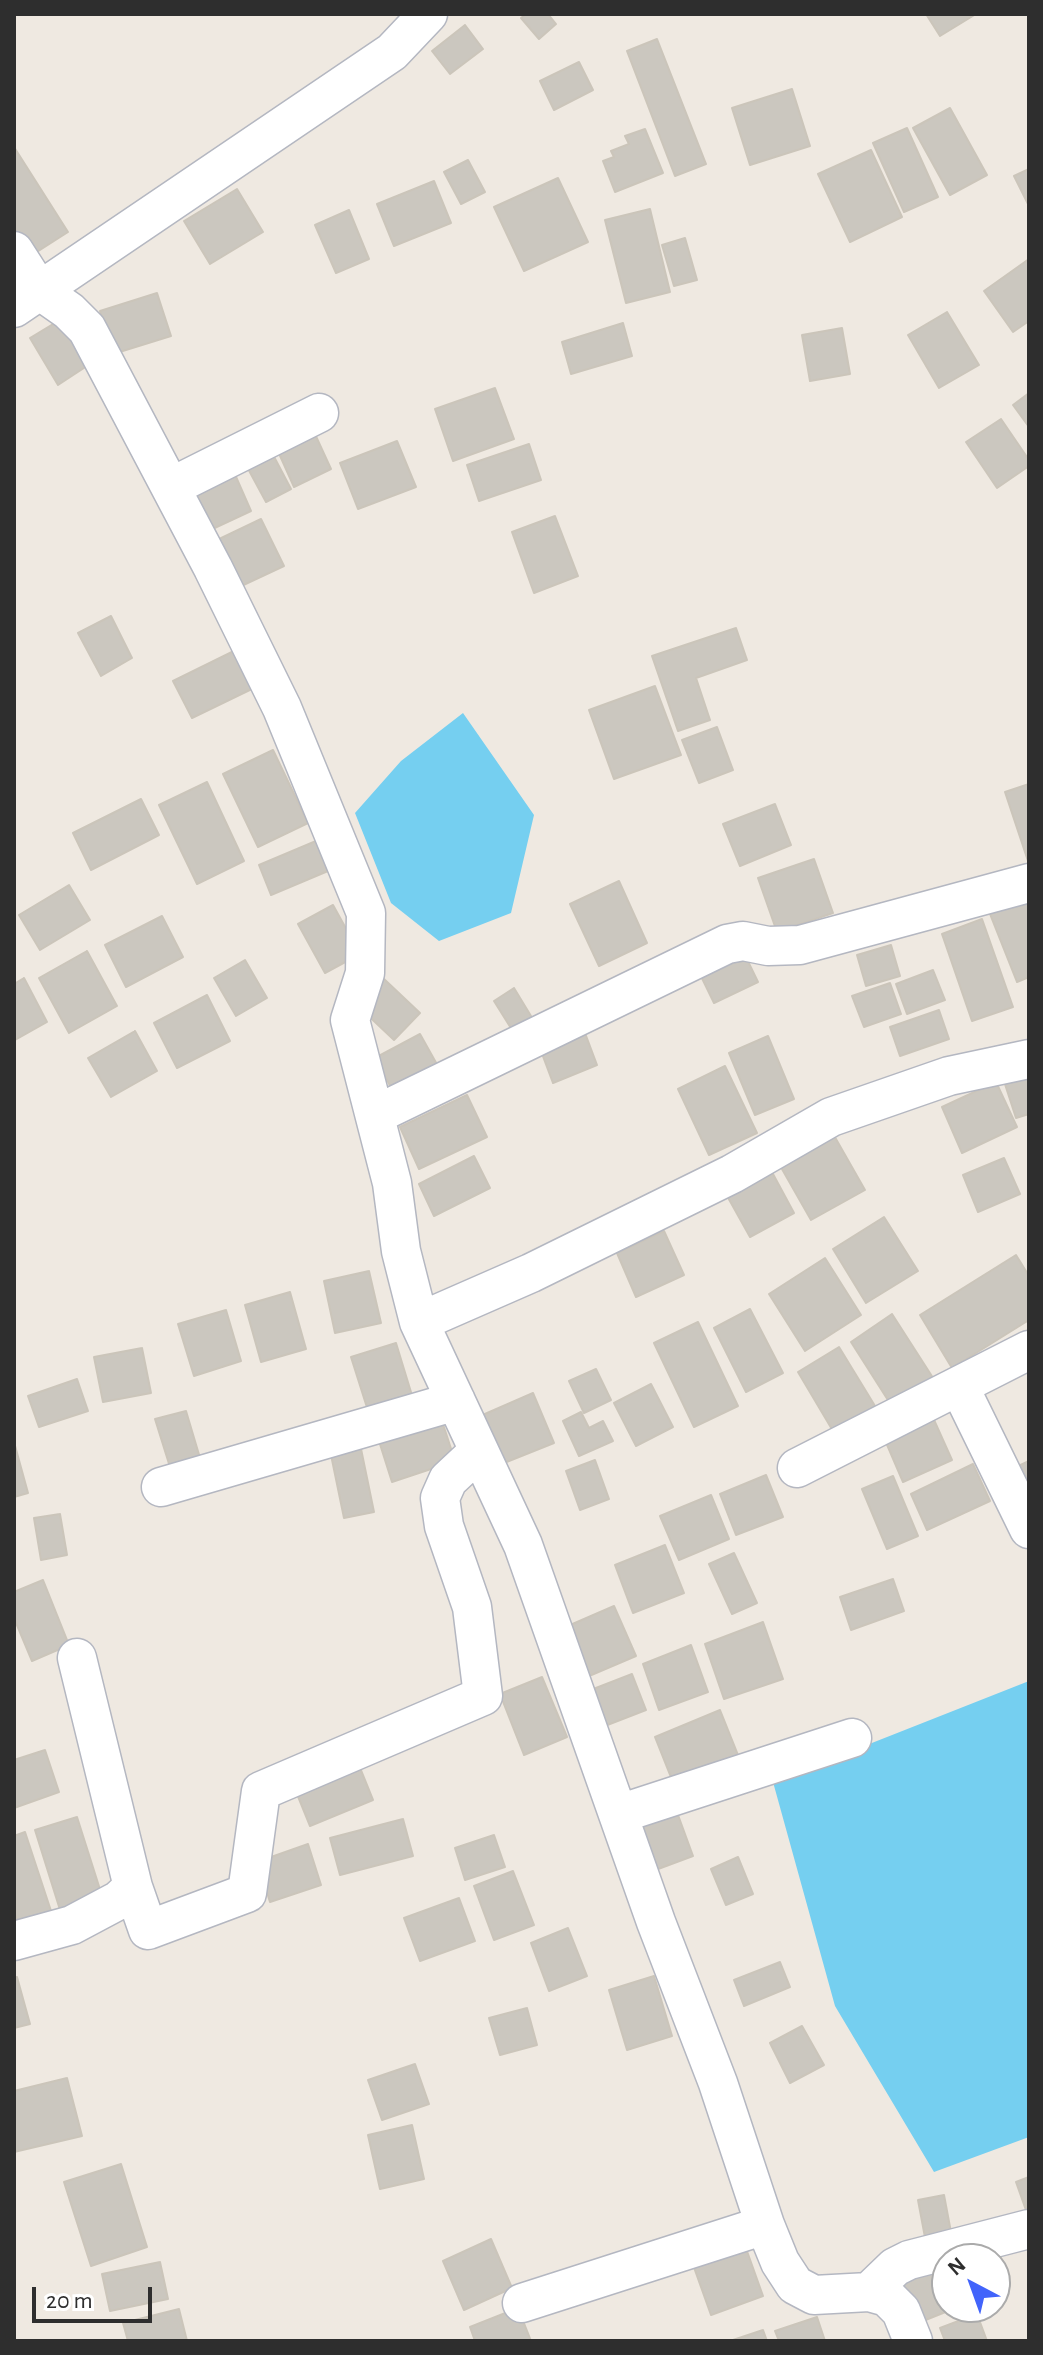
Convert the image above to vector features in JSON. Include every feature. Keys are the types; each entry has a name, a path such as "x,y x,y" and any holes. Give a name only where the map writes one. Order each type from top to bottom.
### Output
{"street":[{"path":"27,299 392,52 428,14"},
{"path":"14,251 27,299"},
{"path":"27,299 69,311 87,329 171,487 282,708 366,913 365,973 350,1020 392,1183 401,1251 419,1322 523,1545 780,2262 795,2285 814,2295 869,2292 887,2297 901,2311 913,2341"},
{"path":"171,487 319,413"},
{"path":"375,1115 727,944 743,941 768,946 800,945 1029,883"},
{"path":"419,1322 531,1273 719,1181 831,1117 949,1076 1029,1059"},
{"path":"797,1468 1029,1350"},
{"path":"959,1386 1029,1529"},
{"path":"161,1487 456,1401"},
{"path":"77,1658 133,1887 148,1930 247,1893 261,1791 483,1696 472,1607 444,1526 440,1498 448,1480 479,1451"},
{"path":"619,1814 852,1738"},
{"path":"14,1941 72,1925 119,1900 133,1887"},
{"path":"522,2303 765,2225"},
{"path":"869,2292 895,2267 909,2260 1029,2229"}],"water":[{"path":"463,713 534,815 511,913 439,941 391,903 355,813 401,761"},
{"path":"1029,1681 1029,2137 934,2172 835,2006 773,1782"}],"building":[{"path":"526,14 548,14 556,24 539,39 521,18"},
{"path":"926,14 976,14 940,36"},
{"path":"465,25 483,49 450,74 432,51"},
{"path":"657,39 706,164 675,176 627,51"},
{"path":"579,62 593,90 554,110 540,81"},
{"path":"792,89 810,146 750,165 732,108"},
{"path":"950,108 987,175 950,195 913,128"},
{"path":"907,128 938,197 904,212 873,143"},
{"path":"645,129 663,173 615,192 603,161 614,157 611,151 629,144 625,136"},
{"path":"14,147 68,232 29,257 14,235"},
{"path":"871,150 902,217 850,242 818,174"},
{"path":"468,160 485,192 461,204 444,172"},
{"path":"1029,169 1029,206 1014,176"},
{"path":"558,178 588,242 524,271 494,207"},
{"path":"434,181 451,223 394,246 377,204"},
{"path":"237,189 263,232 210,264 184,221"},
{"path":"650,209 670,292 626,303 605,220"},
{"path":"349,210 369,259 336,273 315,225"},
{"path":"685,238 697,280 674,286 662,245"},
{"path":"1029,259 1029,321 1013,332 984,291"},
{"path":"157,293 171,336 113,354 100,311"},
{"path":"947,312 979,365 939,388 908,335"},
{"path":"63,318 90,364 58,385 30,338"},
{"path":"623,323 632,356 571,374 562,342"},
{"path":"842,328 850,374 810,381 802,335"},
{"path":"495,388 514,439 453,461 435,409"},
{"path":"1029,393 1029,427 1013,405"},
{"path":"1001,419 1029,460 1029,466 997,488 966,442"},
{"path":"314,432 331,469 294,487 277,449"},
{"path":"397,441 416,487 358,509 340,463"},
{"path":"529,444 541,480 479,501 467,465"},
{"path":"271,451 291,489 266,502 246,465"},
{"path":"233,470 251,511 206,532 187,493"},
{"path":"555,516 578,576 534,593 512,532"},
{"path":"261,519 284,566 237,588 215,541"},
{"path":"111,616 132,658 101,676 78,633"},
{"path":"736,628 747,660 696,678 710,720 678,731 652,656"},
{"path":"240,648 258,686 192,718 173,681"},
{"path":"655,686 681,755 614,779 589,710"},
{"path":"717,727 733,770 699,783 682,740"},
{"path":"273,750 308,823 258,847 223,774"},
{"path":"207,782 244,861 197,884 159,805"},
{"path":"1029,784 1029,860 1028,861 1005,792"},
{"path":"141,799 159,835 91,870 73,833"},
{"path":"775,804 791,845 740,866 723,824"},
{"path":"316,841 328,871 271,895 259,865"},
{"path":"814,859 833,913 777,932 758,878"},
{"path":"619,881 647,943 599,966 570,904"},
{"path":"69,885 90,920 40,950 19,915"},
{"path":"1029,899 1029,977 1017,982 990,914"},
{"path":"333,905 360,954 325,973 298,924"},
{"path":"162,916 183,957 126,987 105,945"},
{"path":"982,919 1013,1007 972,1021 942,934"},
{"path":"891,945 900,976 866,986 857,955"},
{"path":"742,949 758,982 714,1003 698,970"},
{"path":"87,951 117,1006 69,1033 39,978"},
{"path":"245,960 267,998 236,1016 214,978"},
{"path":"933,970 945,1000 907,1014 896,984"},
{"path":"24,978 47,1022 15,1040 14,984"},
{"path":"384,979 420,1013 394,1040 358,1006"},
{"path":"890,983 901,1014 864,1027 852,996"},
{"path":"514,988 534,1021 514,1033 494,1001"},
{"path":"207,995 230,1041 177,1068 154,1023"},
{"path":"939,1010 949,1039 900,1056 890,1027"},
{"path":"135,1031 157,1071 111,1097 88,1058"},
{"path":"585,1033 597,1065 553,1083 541,1051"},
{"path":"420,1034 439,1068 394,1093 375,1058"},
{"path":"768,1036 794,1099 755,1115 729,1053"},
{"path":"725,1066 757,1133 709,1155 678,1089"},
{"path":"1029,1069 1029,1114 1016,1118 1003,1078"},
{"path":"996,1082 1017,1127 962,1153 942,1107"},
{"path":"467,1095 487,1137 419,1169 400,1127"},
{"path":"832,1132 865,1190 811,1220 778,1162"},
{"path":"474,1156 490,1188 434,1216 419,1184"},
{"path":"1004,1158 1020,1194 978,1212 963,1175"},
{"path":"766,1161 794,1213 750,1237 721,1185"},
{"path":"884,1217 918,1271 866,1303 833,1249"},
{"path":"664,1231 684,1275 636,1297 617,1253"},
{"path":"1016,1255 1029,1276 1029,1320 952,1368 920,1315"},
{"path":"825,1258 861,1315 805,1351 769,1294"},
{"path":"369,1271 381,1323 335,1333 324,1281"},
{"path":"290,1292 306,1349 261,1362 245,1305"},
{"path":"750,1309 783,1373 746,1392 714,1328"},
{"path":"226,1310 241,1361 194,1376 178,1324"},
{"path":"892,1314 935,1381 893,1408 851,1342"},
{"path":"698,1322 738,1406 694,1427 654,1343"},
{"path":"396,1343 414,1402 370,1417 351,1357"},
{"path":"839,1347 875,1406 833,1431 798,1372"},
{"path":"142,1348 151,1393 103,1402 94,1357"},
{"path":"596,1369 611,1400 584,1413 569,1381"},
{"path":"77,1379 88,1411 39,1427 28,1396"},
{"path":"651,1384 673,1427 636,1446 614,1403"},
{"path":"533,1393 554,1443 499,1465 478,1417"},
{"path":"186,1411 200,1458 170,1467 155,1419"},
{"path":"930,1411 952,1460 903,1482 882,1433"},
{"path":"581,1412 589,1428 603,1421 613,1441 579,1456 563,1421"},
{"path":"442,1421 455,1461 392,1482 379,1441"},
{"path":"14,1442 28,1493 14,1497"},
{"path":"360,1444 374,1512 344,1518 330,1450"},
{"path":"595,1460 609,1499 580,1510 566,1471"},
{"path":"1029,1461 1029,1506 1012,1469"},
{"path":"973,1464 990,1501 927,1530 911,1494"},
{"path":"766,1475 783,1517 736,1535 720,1494"},
{"path":"893,1476 918,1536 887,1549 862,1489"},
{"path":"711,1495 729,1539 679,1560 660,1516"},
{"path":"60,1514 67,1555 41,1560 34,1518"},
{"path":"665,1545 684,1593 633,1613 615,1565"},
{"path":"734,1553 757,1603 732,1614 709,1564"},
{"path":"893,1579 904,1611 851,1630 840,1597"},
{"path":"43,1580 69,1645 32,1661 14,1618 14,1592"},
{"path":"614,1606 636,1656 582,1679 561,1629"},
{"path":"763,1622 783,1679 724,1699 705,1644"},
{"path":"691,1645 708,1692 659,1710 643,1664"},
{"path":"632,1674 646,1710 597,1729 583,1693"},
{"path":"542,1677 567,1737 524,1755 500,1694"},
{"path":"720,1710 742,1765 676,1790 655,1737"},
{"path":"45,1750 59,1792 14,1808 14,1760"},
{"path":"356,1758 373,1800 310,1826 293,1784"},
{"path":"674,1804 693,1856 642,1875 622,1824"},
{"path":"77,1817 103,1899 61,1913 35,1830"},
{"path":"403,1819 413,1856 340,1875 330,1838"},
{"path":"25,1832 51,1911 18,1923 14,1911 14,1836"},
{"path":"494,1835 505,1867 465,1880 455,1848"},
{"path":"308,1844 321,1885 270,1902 257,1862"},
{"path":"738,1857 753,1894 726,1905 711,1869"},
{"path":"513,1871 534,1925 494,1940 474,1886"},
{"path":"459,1898 475,1941 420,1961 404,1918"},
{"path":"568,1928 587,1976 549,1991 531,1943"},
{"path":"780,1962 790,1987 744,2006 734,1980"},
{"path":"654,1976 672,2036 627,2050 609,1990"},
{"path":"17,1977 30,2024 14,2028 14,1978"},
{"path":"527,2008 537,2045 500,2055 489,2018"},
{"path":"802,2026 824,2065 790,2083 770,2043"},
{"path":"415,2064 429,2104 382,2120 368,2080"},
{"path":"67,2078 82,2136 14,2152 14,2091"},
{"path":"412,2125 424,2179 380,2189 368,2135"},
{"path":"121,2164 147,2247 91,2266 64,2182"},
{"path":"1029,2177 1029,2212 1027,2213 1016,2182"},
{"path":"944,2195 953,2243 931,2243 931,2247 927,2248 918,2200"},
{"path":"491,2239 512,2288 464,2310 443,2261"},
{"path":"743,2240 763,2296 711,2315 691,2259"},
{"path":"160,2262 168,2299 110,2311 102,2274"},
{"path":"931,2265 931,2318 918,2323 900,2276"},
{"path":"518,2308 531,2341 475,2341 470,2327"},
{"path":"179,2309 187,2341 128,2341 123,2323"},
{"path":"817,2317 825,2341 779,2341 775,2331"},
{"path":"953,2323 980,2323 987,2341 945,2341 940,2328"},
{"path":"763,2330 767,2341 730,2341"}]}
